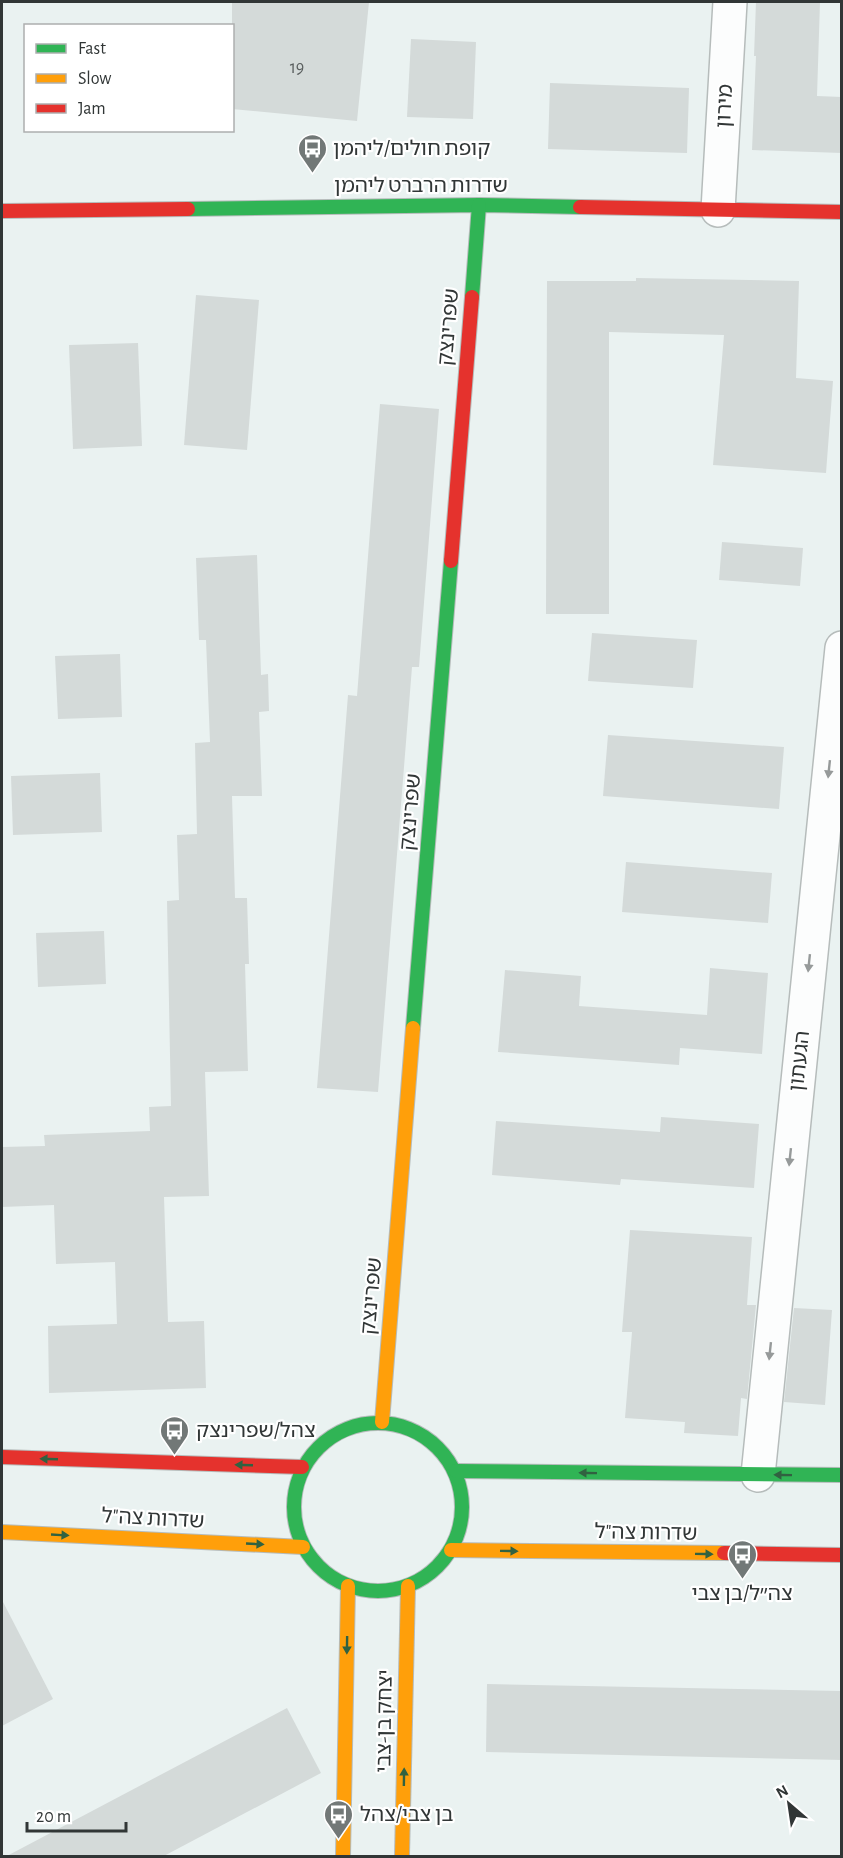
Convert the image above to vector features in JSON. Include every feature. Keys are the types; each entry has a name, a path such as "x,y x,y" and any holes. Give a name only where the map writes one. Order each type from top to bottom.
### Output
{"street":[{"name":"מירון","path":"718,210 730,2"},
{"name":"שדרות הרברט ליהמן","path":"2,211 479,205 842,212"},
{"name":"שפרינצק","path":"382,1422 479,205"},
{"name":"הגעתון","path":"758,1474 831,845 842,648"},
{"path":"382,1422 405,1426 426,1436 443,1452 456,1472 462,1498 461,1525 450,1550 439,1565 425,1577 408,1586 388,1591 368,1591 348,1586 330,1577 315,1563 303,1547 294,1521 294,1493 302,1467 317,1448 336,1433 358,1424 382,1422"},
{"path":"2,1457 302,1467"},
{"path":"456,1472 842,1475"},
{"name":"שדרות צה\"ל","path":"2,1532 303,1547"},
{"name":"שדרות צה\"ל","path":"450,1550 842,1556"},
{"name":"יצחק בן-צבי","path":"343,1857 348,1586"},
{"name":"יצחק בן-צבי","path":"402,1857 408,1586"}],"building":[{"path":"232,2 369,2 357,121 234,109 234,24 232,24"},
{"path":"756,2 820,2 817,96 842,97 842,153 752,150"},
{"path":"411,39 476,42 473,119 407,117"},
{"path":"550,83 689,88 687,153 548,149"},
{"path":"636,278 799,281 796,378 833,381 826,473 713,465 724,335 609,332 609,614 546,614 547,281 636,281"},
{"path":"196,295 259,300 247,450 184,445"},
{"path":"138,343 142,446 73,449 69,345"},
{"path":"380,404 439,409 419,667 412,667 378,1092 317,1088 348,695 357,696"},
{"path":"722,542 803,548 800,586 719,580"},
{"path":"257,555 261,675 268,674 269,711 259,712 262,796 232,796 235,898 247,898 249,964 245,964 248,1071 205,1072 209,1196 164,1197 168,1322 204,1321 206,1388 49,1393 48,1326 117,1324 115,1262 56,1264 54,1205 2,1207 2,1147 45,1146 44,1135 150,1131 149,1107 171,1106 167,901 179,900 177,835 197,834 195,743 210,742 206,640 199,640 196,558"},
{"path":"592,633 697,640 693,688 588,681"},
{"path":"120,654 122,717 58,719 55,656"},
{"path":"608,735 784,747 779,809 603,796"},
{"path":"100,773 102,832 13,835 11,776"},
{"path":"626,862 772,873 768,923 622,912"},
{"path":"104,931 106,984 38,987 36,933"},
{"path":"710,968 768,973 762,1054 680,1048 679,1065 498,1052 505,970 581,976 579,1006 707,1015"},
{"path":"661,1117 759,1124 754,1188 621,1179 620,1185 492,1175 496,1121 660,1132"},
{"path":"630,1230 752,1237 747,1305 756,1305 747,1399 741,1398 738,1436 684,1433 685,1422 625,1418 632,1332 622,1332"},
{"path":"794,1308 832,1310 825,1405 784,1402"},
{"path":"2,1600 53,1699 2,1726"},
{"path":"487,1684 842,1691 842,1760 486,1752"},
{"path":"287,1708 321,1773 162,1857 5,1857"}],"traffic: fast":[{"path":"188,209 479,205 580,207"},
{"path":"472,297 479,205"},
{"path":"413,1028 451,561"},
{"path":"378,1423 394,1424 410,1429 438,1447 456,1475 461,1491 462,1507 461,1523 456,1539 438,1567 410,1585 394,1590 378,1591 362,1590 346,1585 318,1567 300,1539 295,1523 294,1507 295,1491 300,1475 318,1447 346,1429 362,1424 378,1423"},
{"path":"456,1471 842,1475"}],"traffic: slow":[{"path":"382,1422 413,1028"},
{"path":"2,1532 303,1547"},
{"path":"451,1550 724,1553"},
{"path":"343,1856 348,1586"},
{"path":"402,1856 408,1586"}],"traffic: jam":[{"path":"580,207 842,212"},
{"path":"2,211 188,209"},
{"path":"451,561 472,297"},
{"path":"2,1457 302,1467"},
{"path":"724,1553 842,1555"}],"place":[{"name":"קופת חולים/ליהמן","path":"312,174"},
{"name":"צהל/שפרינצק","path":"175,1456"},
{"name":"צה״ל/בן צבי","path":"742,1580"},
{"name":"בן צבי/צהל","path":"339,1840"}]}
